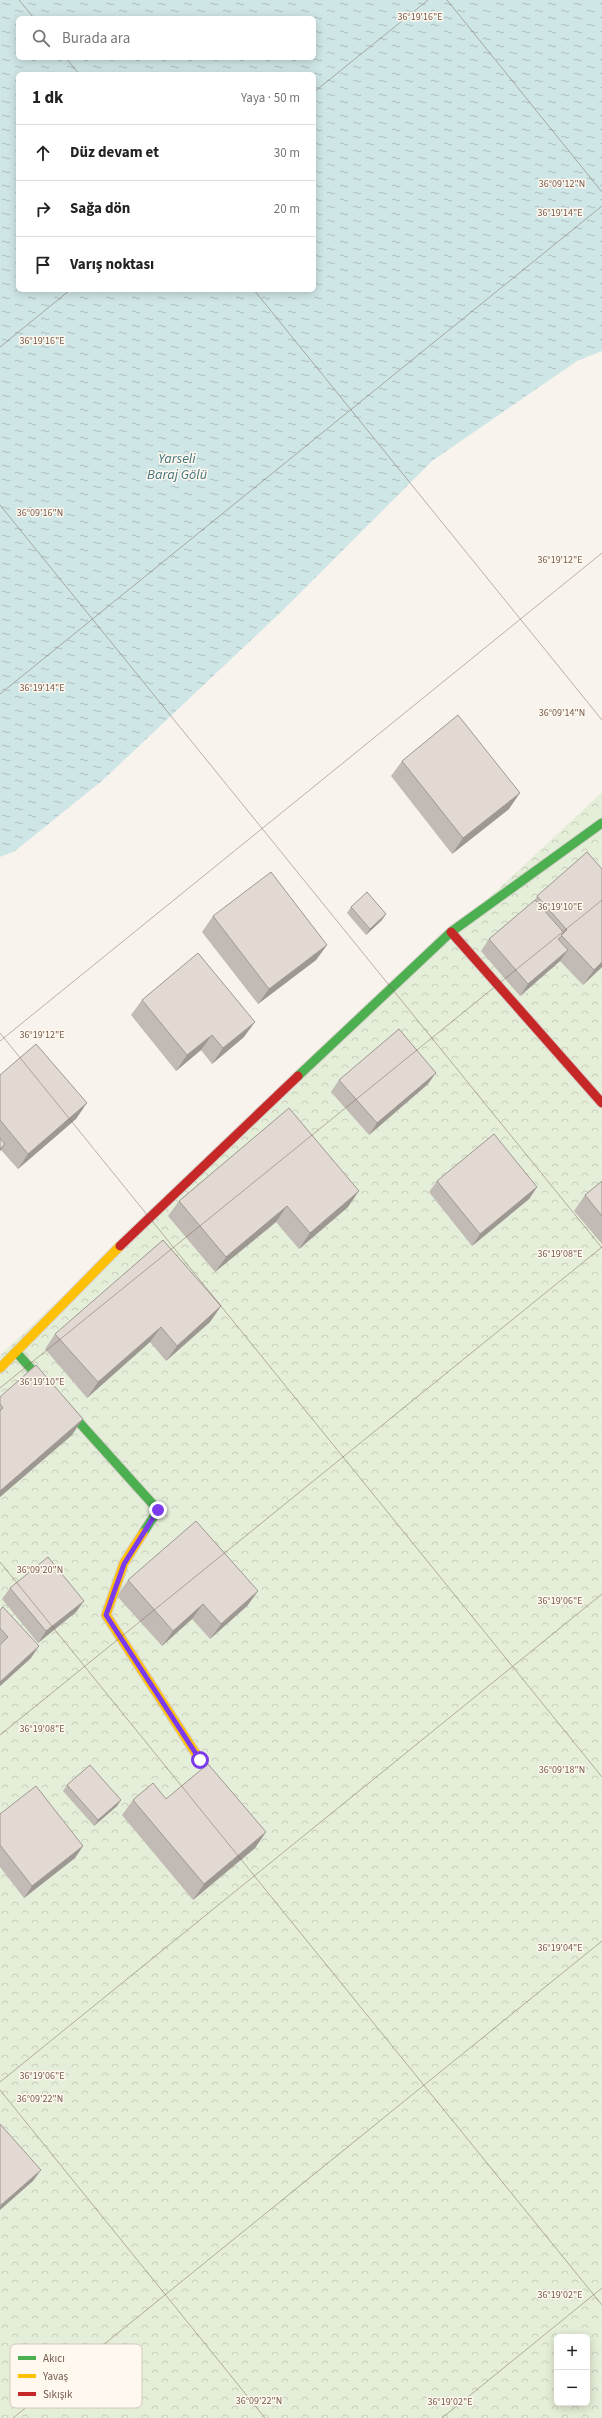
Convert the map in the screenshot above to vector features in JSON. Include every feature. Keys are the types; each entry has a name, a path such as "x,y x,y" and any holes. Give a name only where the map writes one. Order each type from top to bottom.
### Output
{"street":[{"path":"0,1368 94,1270 451,932 602,822"},
{"path":"451,932 602,1103"},
{"path":"16,1352 158,1510 124,1564 106,1615 200,1760"}],"green space":[{"path":"602,792 602,2418 0,2418 0,1355"}],"water":[{"name":"Yarseli Baraj Gölü","path":"0,0 602,0 602,351 577,361 432,461 281,612 103,780 15,851 0,857"}],"building":[{"path":"458,715 520,793 463,838 402,761"},
{"path":"587,852 602,869 602,962 594,970 561,935 567,930 537,896"},
{"path":"271,872 327,945 269,989 213,916"},
{"path":"367,892 386,914 370,929 351,907"},
{"path":"535,900 564,933 558,939 568,950 528,984 489,939"},
{"path":"198,953 255,1022 223,1048 212,1035 187,1055 142,1000"},
{"path":"399,1029 436,1073 377,1123 339,1080"},
{"path":"36,1044 87,1103 28,1154 0,1120 0,1075"},
{"path":"289,1108 359,1191 310,1233 287,1206 226,1257 179,1201"},
{"path":"494,1134 537,1187 480,1234 437,1181"},
{"path":"0,1138 5,1144 0,1149"},
{"path":"602,1181 602,1216 585,1195"},
{"path":"163,1240 221,1306 177,1346 161,1327 98,1382 55,1334"},
{"path":"36,1365 83,1419 0,1491 0,1411 3,1408 0,1404 0,1397"},
{"path":"196,1521 258,1591 221,1624 203,1604 173,1631 128,1580"},
{"path":"48,1557 84,1601 46,1631 10,1588"},
{"path":"3,1607 39,1646 0,1682 0,1645 8,1637 0,1628 0,1610"},
{"path":"208,1764 266,1832 204,1884 133,1800 153,1783 166,1799"},
{"path":"90,1765 121,1800 98,1820 67,1785"},
{"path":"36,1786 83,1846 32,1886 0,1845 0,1814"},
{"path":"0,2124 41,2170 1,2205 0,2204"}],"traffic: fast":[{"path":"298,1076 451,932 602,823"},
{"path":"16,1352 158,1510 143,1533"}],"traffic: slow":[{"path":"0,1368 120,1246"},
{"path":"143,1533 124,1563 106,1615 200,1760"}],"traffic: jam":[{"path":"451,932 602,1103"},
{"path":"120,1246 298,1076"}],"route":[{"path":"158,1510 124,1564 106,1615 200,1760"}]}
